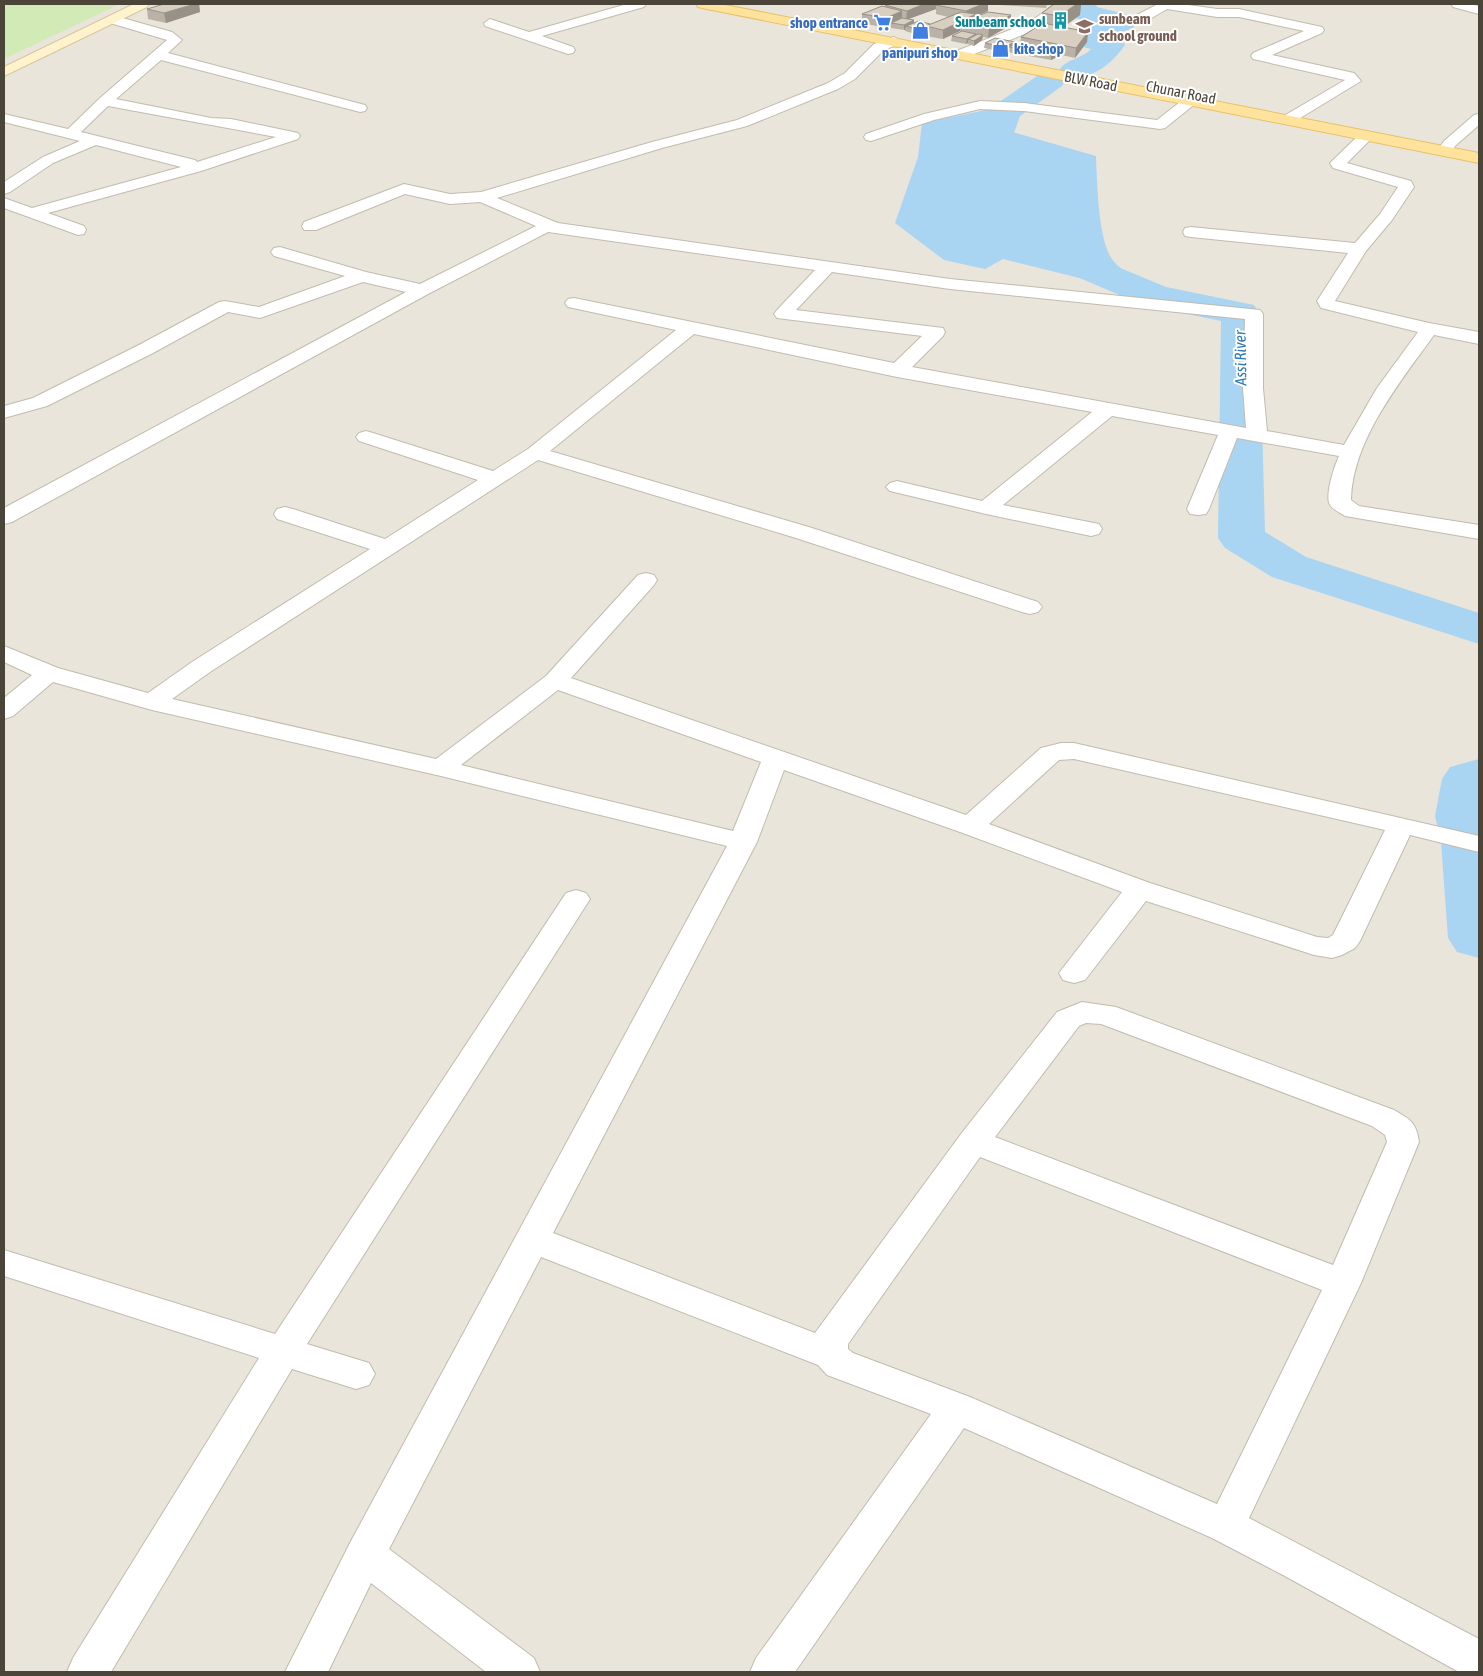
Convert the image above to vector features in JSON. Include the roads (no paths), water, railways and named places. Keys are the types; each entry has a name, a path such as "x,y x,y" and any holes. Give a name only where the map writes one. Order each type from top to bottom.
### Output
{"main road":[{"name":"BLW Road","path":"702,4 761,12 894,41 1081,76 1190,101 1291,117 1366,136 1447,147 1479,158"},
{"path":"737,4 761,12 964,53"},
{"name":"Chunar Road","path":"1081,76 1447,147 1479,150"}],"street":[{"path":"4,72 143,4"},
{"path":"529,36 640,4"},
{"path":"964,53 1035,26 1063,4"},
{"path":"1138,20 1166,4 1217,14 1239,13 1317,30 1258,55 1353,78 1354,80 1291,117"},
{"path":"1457,4 1479,10"},
{"path":"70,134 104,101 174,40 172,37 112,19"},
{"path":"490,23 568,50"},
{"path":"310,226 404,189 450,199 482,197 657,144 742,123 833,86 850,76 879,48 894,41"},
{"path":"159,55 360,108"},
{"path":"31,213 189,168 233,158 298,137 231,123 211,122 104,101"},
{"path":"870,137 952,111 980,105 1017,106 1155,126 1162,124 1190,101"},
{"path":"4,118 190,163 189,168"},
{"path":"1447,147 1479,118"},
{"path":"1366,136 1338,162 1338,166 1399,182 1406,187 1386,217 1360,250 1326,302 1327,304 1428,329 1479,338"},
{"path":"4,189 48,160 97,139"},
{"path":"482,197 553,227"},
{"path":"4,203 78,230"},
{"path":"4,517 422,290 544,228 553,227 950,284 1254,314 1253,388 1257,436"},
{"path":"1191,232 1360,250"},
{"path":"280,252 362,276 422,290"},
{"path":"828,267 797,296 783,314 936,332 897,371"},
{"path":"4,412 40,402 146,349 225,306 260,313 362,276"},
{"path":"574,303 689,329 897,371 1107,410 1351,452"},
{"path":"152,702 209,662 535,453 689,329"},
{"path":"1428,329 1384,390 1351,452 1338,494 1340,503 1352,511 1479,532"},
{"path":"986,508 1107,410"},
{"path":"1198,509 1230,431"},
{"path":"366,437 495,479"},
{"path":"535,453 804,533 1030,607"},
{"path":"896,487 986,508 1091,529"},
{"path":"285,514 389,548"},
{"path":"441,768 555,681 646,580"},
{"path":"4,653 49,672 152,702 441,768 743,842"},
{"path":"4,711 49,672"},
{"path":"555,681 970,826 1140,889 1314,946 1332,948 1345,941 1401,825"},
{"path":"970,826 1050,754 1061,751 1074,751 1479,844"},
{"path":"306,1672 365,1554 743,842 775,758"},
{"path":"1074,973 1140,889"},
{"path":"88,1672 283,1352 576,899"},
{"path":"831,1356 829,1342 973,1142 1068,1019 1082,1012 1105,1014 1383,1118 1401,1129 1403,1142 1344,1283 1226,1526"},
{"path":"973,1142 1344,1283"},
{"path":"532,1239 831,1356 840,1364 957,1408 1226,1526 1297,1562 1479,1661"},
{"path":"4,1264 356,1374"},
{"path":"771,1672 957,1408"},
{"path":"365,1554 519,1672"}],"water":[{"path":"991,109 1009,131 1096,156 1099,209 1107,250 1120,268 1156,297 1003,259 985,269 944,260 895,223 918,157 922,123"}],"waterway":[{"name":"Assi River","path":"1075,69 1095,62 1111,45 1081,38 1123,22 1085,12 1083,4"},
{"name":"Assi River","path":"1000,202 992,150 1006,112 1051,80"},
{"name":"Assi River","path":"1081,265 1156,297 1240,313 1242,538 1289,567 1479,629"},
{"name":"Assi River","path":"1479,776 1470,779 1464,816 1470,842 1479,938"}],"place":[{"name":"Sunbeam school","path":"1060,21"},
{"name":"shop entrance","path":"882,22"},
{"name":"sunbeam school ground","path":"1085,27"},
{"name":"panipuri shop","path":"920,31"},
{"name":"kite shop","path":"1000,48"}]}
